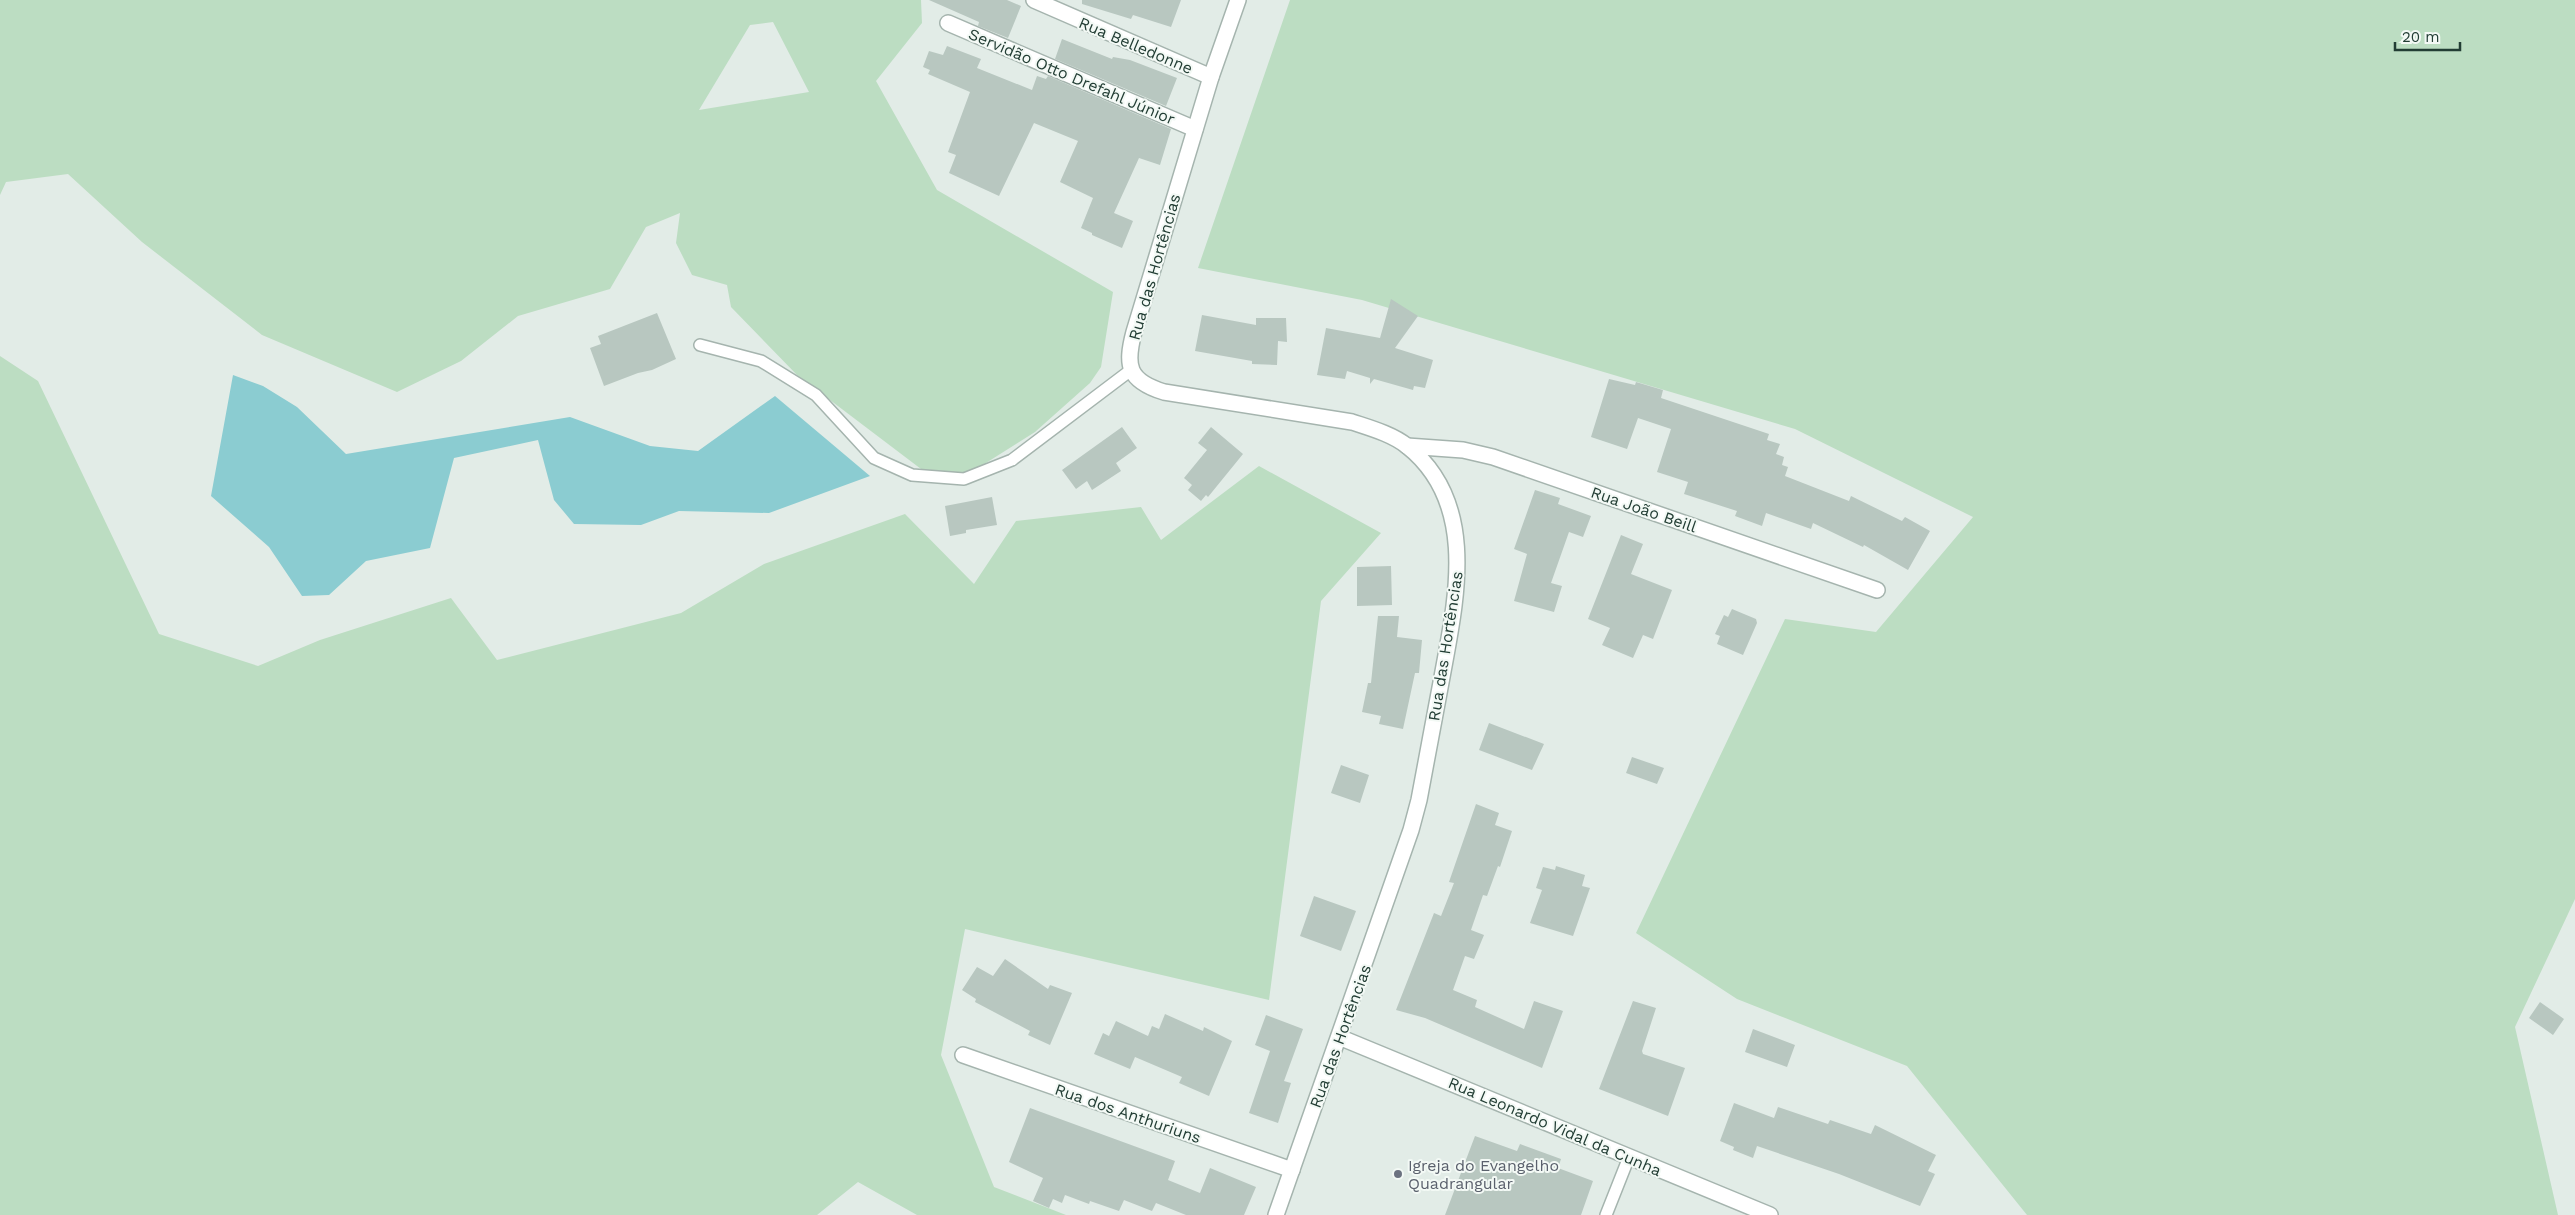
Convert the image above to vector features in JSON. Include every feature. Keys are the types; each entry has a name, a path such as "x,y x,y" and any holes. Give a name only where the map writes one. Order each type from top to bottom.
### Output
{"street":[{"name":"Rua Belledonne","path":"1034,0 1211,77"},
{"name":"Rua das Hortências","path":"1238,0 1195,128 1134,332 1129,352 1131,370 1144,386 1164,392 1352,422 1381,432 1407,446 1431,471 1448,502 1457,546 1458,570 1454,612 1415,815 1401,863 1276,1215"},
{"name":"Servidão Otto Drefahl Júnior","path":"948,23 1195,128"},
{"name":"Rua João Beill","path":"1407,446 1463,450 1493,456 1877,590"},
{"name":"Rua Leonardo Vidal da Cunha","path":"1339,1036 1770,1215"},
{"name":"Rua dos Anthuriuns","path":"963,1055 1292,1170"}],"lane":[{"path":"700,345 761,361 816,395 874,458 912,475 964,479 1012,460 1131,370"},
{"path":"1606,1215 1629,1156"}],"green space":[{"path":"0,0 921,0 922,23 876,81 937,190 1113,292 1101,367 1090,383 1035,432 970,473 925,472 797,375 731,307 727,285 692,275 676,243 680,213 646,227 610,289 518,316 461,361 397,392 262,335 142,242 68,174 6,182 0,195","holes":["773,22 809,92 699,110 750,25"]},
{"path":"1290,0 2575,0 2575,899 2515,1027 2558,1215 2027,1215 1907,1066 1737,999 1636,933 1785,619 1876,632 1973,517 1795,429 1362,300 1198,268"},
{"path":"0,356 38,381 159,634 258,666 320,640 451,598 497,660 681,613 764,564 905,514 974,584 1016,521 1141,507 1161,540 1259,466 1381,533 1321,601 1269,1000 965,929 941,1055 994,1187 1066,1215 917,1215 858,1182 817,1215 0,1215"}],"water":[{"path":"233,375 263,386 297,407 346,454 570,417 650,446 698,451 775,396 870,476 769,513 679,511 641,525 574,524 554,500 538,440 454,458 430,548 366,561 329,595 302,596 269,547 211,496"}],"building":[{"path":"929,0 1007,0 1021,6 1008,38 978,26 979,22"},
{"path":"1082,0 1181,0 1171,27 1133,15 1131,19 1082,4"},
{"path":"1062,39 1112,59 1113,57 1130,60 1177,78 1166,106 1055,59"},
{"path":"947,46 981,59 977,68 1032,90 1037,76 1046,79 1048,76 1171,129 1160,165 1139,158 1114,213 1133,221 1122,248 1081,228 1093,198 1060,182 1078,141 1034,123 999,196 949,173 956,155 948,152 970,92 928,74 930,70 923,67 929,51 943,55"},
{"path":"1391,299 1418,316 1395,348 1433,360 1425,388 1414,386 1413,390 1374,379 1370,384 1370,378 1347,371 1345,379 1317,375 1326,328 1380,338"},
{"path":"657,313 676,359 652,370 638,373 604,386 590,348 601,344 598,336"},
{"path":"1202,315 1256,325 1256,318 1286,318 1287,342 1278,341 1277,365 1252,364 1252,361 1195,351"},
{"path":"1609,379 1635,385 1636,382 1663,390 1661,398 1769,434 1767,440 1780,444 1776,454 1784,457 1782,465 1788,467 1785,476 1849,501 1851,496 1902,521 1905,517 1930,531 1908,570 1864,545 1863,547 1813,523 1811,529 1766,513 1762,526 1735,516 1737,511 1684,494 1688,482 1657,472 1671,429 1638,418 1627,449 1591,437"},
{"path":"1122,427 1137,448 1116,463 1121,471 1092,490 1087,481 1076,489 1062,470"},
{"path":"1211,427 1243,454 1208,497 1206,495 1201,501 1188,490 1192,485 1184,478 1207,450 1198,443"},
{"path":"1535,490 1560,498 1558,504 1591,516 1583,537 1569,532 1551,583 1562,586 1554,612 1514,601 1527,554 1514,549"},
{"path":"992,497 997,525 966,530 966,533 950,536 945,506"},
{"path":"1621,535 1643,544 1631,574 1672,590 1653,639 1643,635 1633,658 1602,645 1610,628 1588,619"},
{"path":"1391,566 1392,605 1357,606 1357,567"},
{"path":"1732,609 1756,619 1757,623 1743,655 1717,644 1720,636 1715,634 1724,615 1728,617"},
{"path":"1378,616 1399,616 1397,637 1422,640 1419,673 1415,673 1403,729 1379,724 1381,716 1362,712 1368,683 1371,683"},
{"path":"1489,723 1544,744 1532,770 1479,750"},
{"path":"1632,757 1664,768 1657,784 1626,773"},
{"path":"1341,765 1369,775 1360,803 1331,793"},
{"path":"1476,804 1499,813 1495,825 1512,831 1500,867 1498,866 1487,896 1483,895 1471,930 1484,935 1474,959 1465,956 1453,990 1477,1000 1475,1007 1524,1029 1534,1001 1563,1011 1542,1068 1425,1018 1396,1010 1434,913 1441,916 1454,883 1449,882"},
{"path":"1556,866 1585,875 1582,886 1590,888 1573,936 1530,923 1542,890 1536,888 1543,867 1555,870"},
{"path":"1314,896 1356,911 1341,951 1300,936"},
{"path":"1005,959 1048,989 1050,985 1072,993 1050,1045 1028,1035 1030,1031 975,1002 976,999 962,990 977,967 993,976"},
{"path":"1633,1001 1656,1008 1642,1051 1643,1054 1685,1068 1668,1116 1599,1089"},
{"path":"2540,1002 2564,1019 2553,1035 2529,1018"},
{"path":"1165,1014 1203,1031 1204,1027 1232,1041 1209,1096 1179,1083 1182,1077 1135,1057 1130,1069 1094,1054 1103,1033 1109,1036 1116,1021 1148,1036 1152,1026 1159,1029"},
{"path":"1266,1015 1303,1029 1284,1081 1291,1083 1278,1123 1249,1113 1270,1051 1255,1045"},
{"path":"1753,1029 1795,1045 1787,1067 1745,1052"},
{"path":"1734,1103 1774,1118 1778,1107 1828,1124 1830,1120 1871,1134 1875,1125 1936,1155 1928,1171 1935,1174 1920,1206 1839,1174 1757,1146 1753,1158 1733,1150 1734,1147 1720,1141"},
{"path":"1030,1108 1175,1161 1168,1180 1200,1193 1210,1168 1256,1187 1244,1215 1186,1215 1156,1203 1152,1211 1124,1200 1119,1211 1090,1201 1089,1204 1065,1195 1062,1203 1053,1199 1049,1208 1033,1201 1043,1178 1009,1162"},
{"path":"1475,1136 1517,1151 1520,1144 1561,1159 1558,1168 1593,1181 1581,1215 1445,1215"}],"place":[{"name":"Igreja do Evangelho Quadrangular","path":"1398,1174"}]}
